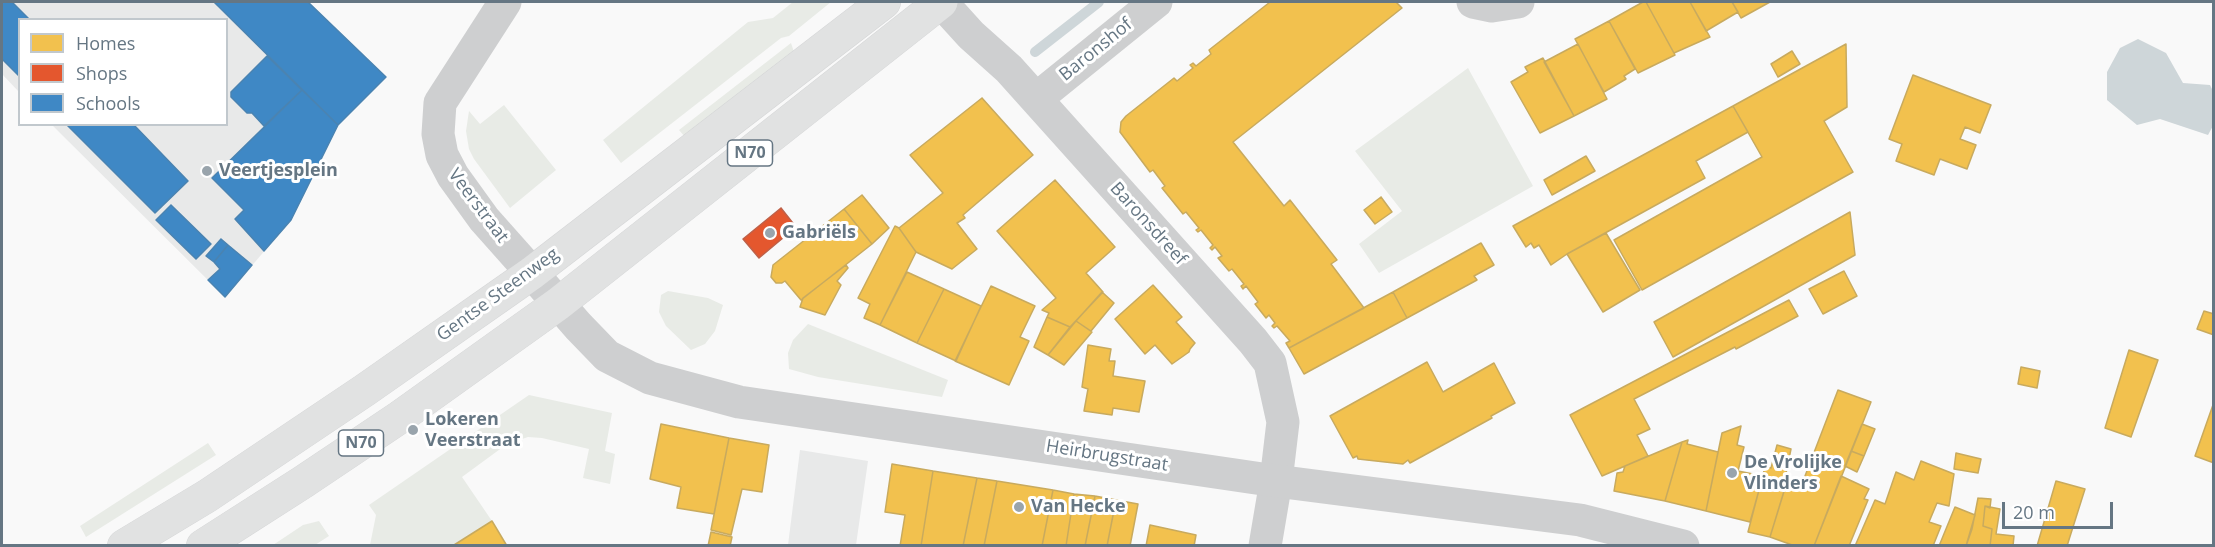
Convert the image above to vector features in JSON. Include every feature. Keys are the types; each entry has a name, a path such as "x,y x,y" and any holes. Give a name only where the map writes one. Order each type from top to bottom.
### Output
{"main road":[{"name":"Gentse Steenweg","path":"124,546 207,496 365,390 532,273 884,2"},
{"name":"N70","path":"203,546 419,404 558,304 941,2"}],"street":[{"name":"Veerstraat","path":"505,2 440,103 438,134 442,155 453,176 484,219 558,304"},
{"name":"Baronsdreef","path":"941,2 971,35 1009,69 1253,340 1270,363 1283,422 1265,546"},
{"name":"Baronshof","path":"1036,99 1156,2"},
{"path":"1473,2 1492,6 1518,2"},
{"name":"Heirbrugstraat","path":"558,304 607,356 650,378 739,402 1276,482 1580,520 1683,546"}],"shaded area":[{"name":"Veertjesplein","path":"2,2 309,2 386,77 338,125 291,220 225,297 53,126 228,126 228,18 18,18 18,91 2,74"},
{"path":"793,2 831,2 789,36 781,38 621,163 603,140 748,22 773,18"},
{"path":"2138,39 2166,53 2183,83 2210,85 2213,91 2214,124 2208,135 2160,119 2137,125 2107,100 2107,72 2120,48"},
{"path":"791,43 794,52 685,137 679,130"},
{"path":"1468,68 1533,186 1379,273 1359,244 1402,211 1355,151"},
{"path":"504,105 556,170 510,208 474,159 469,149 466,131 469,111 480,124"},
{"path":"668,291 708,298 723,305 715,331 705,344 691,350 666,326 659,312 661,295"},
{"path":"808,324 948,380 942,397 818,377 789,369 788,353 793,340"},
{"path":"529,395 612,413 605,451 615,454 610,484 583,478 589,449 528,437 507,444 462,477 492,521 454,545 370,545 376,515 369,505"},
{"path":"208,443 216,455 86,537 80,526"},
{"path":"800,450 868,461 856,545 788,545"},
{"path":"319,521 329,536 315,545 273,545 303,525"}],"building: Homes":[{"path":"1270,2 1396,2 1402,8 1233,142 1284,206 1290,200 1337,260 1331,264 1364,308 1289,348 1286,343 1290,341 1277,326 1274,328 1272,326 1275,323 1269,315 1266,318 1255,304 1258,302 1246,286 1243,289 1241,286 1244,284 1232,269 1229,271 1218,258 1222,256 1215,247 1212,250 1210,248 1213,245 1201,230 1198,232 1196,230 1199,228 1186,212 1183,214 1162,188 1165,186 1153,170 1150,172 1120,132 1121,122 1126,116 1174,78 1177,81 1193,68 1190,65 1193,63 1196,66 1211,54 1209,50"},
{"path":"1646,2 1675,55 1638,73 1609,21"},
{"path":"1646,2 1690,2 1710,37 1674,53"},
{"path":"1690,2 1732,2 1738,12 1706,31"},
{"path":"1732,2 1770,2 1741,18"},
{"path":"1609,21 1635,69 1624,76 1626,79 1604,92 1575,39"},
{"path":"1578,44 1607,99 1574,116 1544,62"},
{"path":"1846,44 1847,107 1824,121 1853,172 1642,290 1614,240 1762,157 1733,106"},
{"path":"1792,51 1800,64 1778,77 1771,64"},
{"path":"1543,58 1574,116 1540,133 1511,82 1528,72 1525,67"},
{"path":"1913,75 1991,105 1980,133 1965,127 1960,139 1976,145 1967,169 1940,159 1934,175 1896,161 1902,144 1889,139"},
{"path":"982,98 1033,155 963,215 965,218 957,223 977,249 952,269 916,252 899,228 943,193 910,155"},
{"path":"1733,106 1748,132 1696,161 1705,178 1551,265 1539,245 1534,248 1531,243 1526,247 1513,226"},
{"path":"1586,156 1595,171 1552,195 1544,180"},
{"path":"1055,180 1115,247 1086,273 1103,292 1070,327 1047,317 1049,313 1042,310 1056,298 997,231"},
{"path":"862,195 889,228 872,244 844,209"},
{"path":"1381,197 1392,212 1375,224 1364,210"},
{"path":"844,209 872,244 801,300 785,281 776,283 771,277 773,265"},
{"path":"1850,212 1855,255 1673,357 1654,322"},
{"path":"895,226 899,228 916,252 880,325 864,318 870,304 858,298"},
{"path":"1606,233 1640,290 1603,312 1567,254"},
{"path":"1481,243 1494,265 1474,276 1477,280 1407,318 1393,292"},
{"path":"846,265 848,268 837,281 841,285 825,315 800,307 803,298"},
{"path":"1844,271 1857,296 1823,314 1809,289"},
{"path":"907,272 944,289 917,343 880,325"},
{"path":"1153,285 1182,317 1176,322 1195,343 1189,352 1172,364 1155,345 1145,354 1115,319"},
{"path":"991,286 1035,306 1020,337 1029,341 1009,385 955,361"},
{"path":"944,289 981,306 956,361 917,343"},
{"path":"1102,292 1114,303 1091,331 1076,321"},
{"path":"1393,292 1407,318 1304,374 1289,348"},
{"path":"1789,300 1798,316 1634,399 1650,429 1637,435 1648,456 1602,476 1570,415"},
{"path":"2204,311 2214,314 2214,335 2197,329"},
{"path":"1047,317 1070,327 1048,355 1034,347"},
{"path":"1076,321 1092,332 1064,365 1048,355"},
{"path":"1088,345 1111,349 1109,361 1115,361 1113,376 1145,381 1139,412 1113,408 1112,415 1084,411 1088,389 1082,387"},
{"path":"2129,350 2158,360 2131,437 2105,428"},
{"path":"1427,362 1443,392 1494,363 1515,403 1410,463 1408,460 1403,464 1358,459 1357,456 1353,458 1330,416"},
{"path":"2021,367 2040,371 2037,388 2018,384"},
{"path":"1838,390 1871,402 1814,546 1795,546 1770,537 1786,485 1803,491 1805,476"},
{"path":"2214,402 2214,463 2195,456"},
{"path":"661,424 729,438 714,514 677,508 681,487 650,479"},
{"path":"1862,424 1875,429 1864,456 1851,451"},
{"name":"De Vrolijke Vlinders","path":"1741,426 1737,445 1744,447 1738,471 1763,476 1750,522 1706,511 1722,433"},
{"path":"729,438 769,445 762,492 742,489 731,535 711,530"},
{"path":"1688,440 1687,444 1718,452 1706,511 1665,501 1682,442"},
{"path":"1682,442 1665,501 1614,491 1617,473 1623,472 1625,466"},
{"path":"1777,445 1791,449 1785,478 1788,478 1770,537 1748,532 1765,467 1771,468"},
{"path":"1851,451 1864,456 1857,472 1845,466"},
{"path":"1956,453 1981,459 1978,473 1954,469"},
{"path":"1921,461 1954,474 1949,506 1937,503 1929,522 1941,526 1933,546 1855,546 1875,500 1885,504 1896,472 1914,480"},
{"path":"892,464 933,471 921,546 900,546 905,515 885,512"},
{"path":"933,471 977,478 963,546 921,546"},
{"path":"1841,476 1869,489 1864,499 1868,500 1849,546 1814,546"},
{"path":"977,478 997,481 984,546 963,546"},
{"path":"997,481 1053,490 1042,546 984,546"},
{"path":"2056,481 2085,489 2067,546 2037,546"},
{"path":"1053,490 1074,494 1066,546 1042,546"},
{"path":"1074,494 1095,496 1085,546 1066,546"},
{"path":"1095,496 1116,500 1107,546 1085,546"},
{"path":"1978,498 1991,499 1990,508 1985,506 1983,526 1992,529 1990,546 1966,546 1972,529"},
{"path":"1116,500 1138,504 1130,546 1107,546"},
{"path":"1985,506 2000,509 1996,534 2014,536 2013,546 1990,546 1992,529 1983,526"},
{"path":"1955,507 1975,515 1966,546 1939,546"},
{"path":"492,521 507,546 454,545"},
{"path":"1150,525 1196,535 1194,546 1146,546"},
{"path":"711,532 732,537 730,546 708,546"}],"building: Shops":[{"name":"Gabriëls","path":"781,208 796,227 759,258 743,239"}],"building: Schools":[{"path":"2,2 12,2 28,18 18,18 18,75 2,59"},
{"path":"214,2 308,2 386,77 338,125"},
{"path":"267,56 302,90 264,126 252,113 247,113 231,97 231,92"},
{"path":"302,90 338,125 291,220 264,251 235,219 244,210 212,178"},
{"path":"68,126 135,126 188,181 155,213"},
{"path":"171,205 211,244 196,259 156,220"},
{"path":"221,239 228,245 214,262 206,256"},
{"path":"228,245 252,265 225,297 208,280 220,269 214,262"}],"waterway":[{"path":"1035,52 1099,2"}],"place":[{"name":"Veertjesplein","path":"207,171"},
{"name":"Gabriëls","path":"770,233"},
{"name":"Lokeren Veerstraat","path":"413,430"},
{"name":"De Vrolijke Vlinders","path":"1732,473"},
{"name":"Van Hecke","path":"1019,507"}]}
